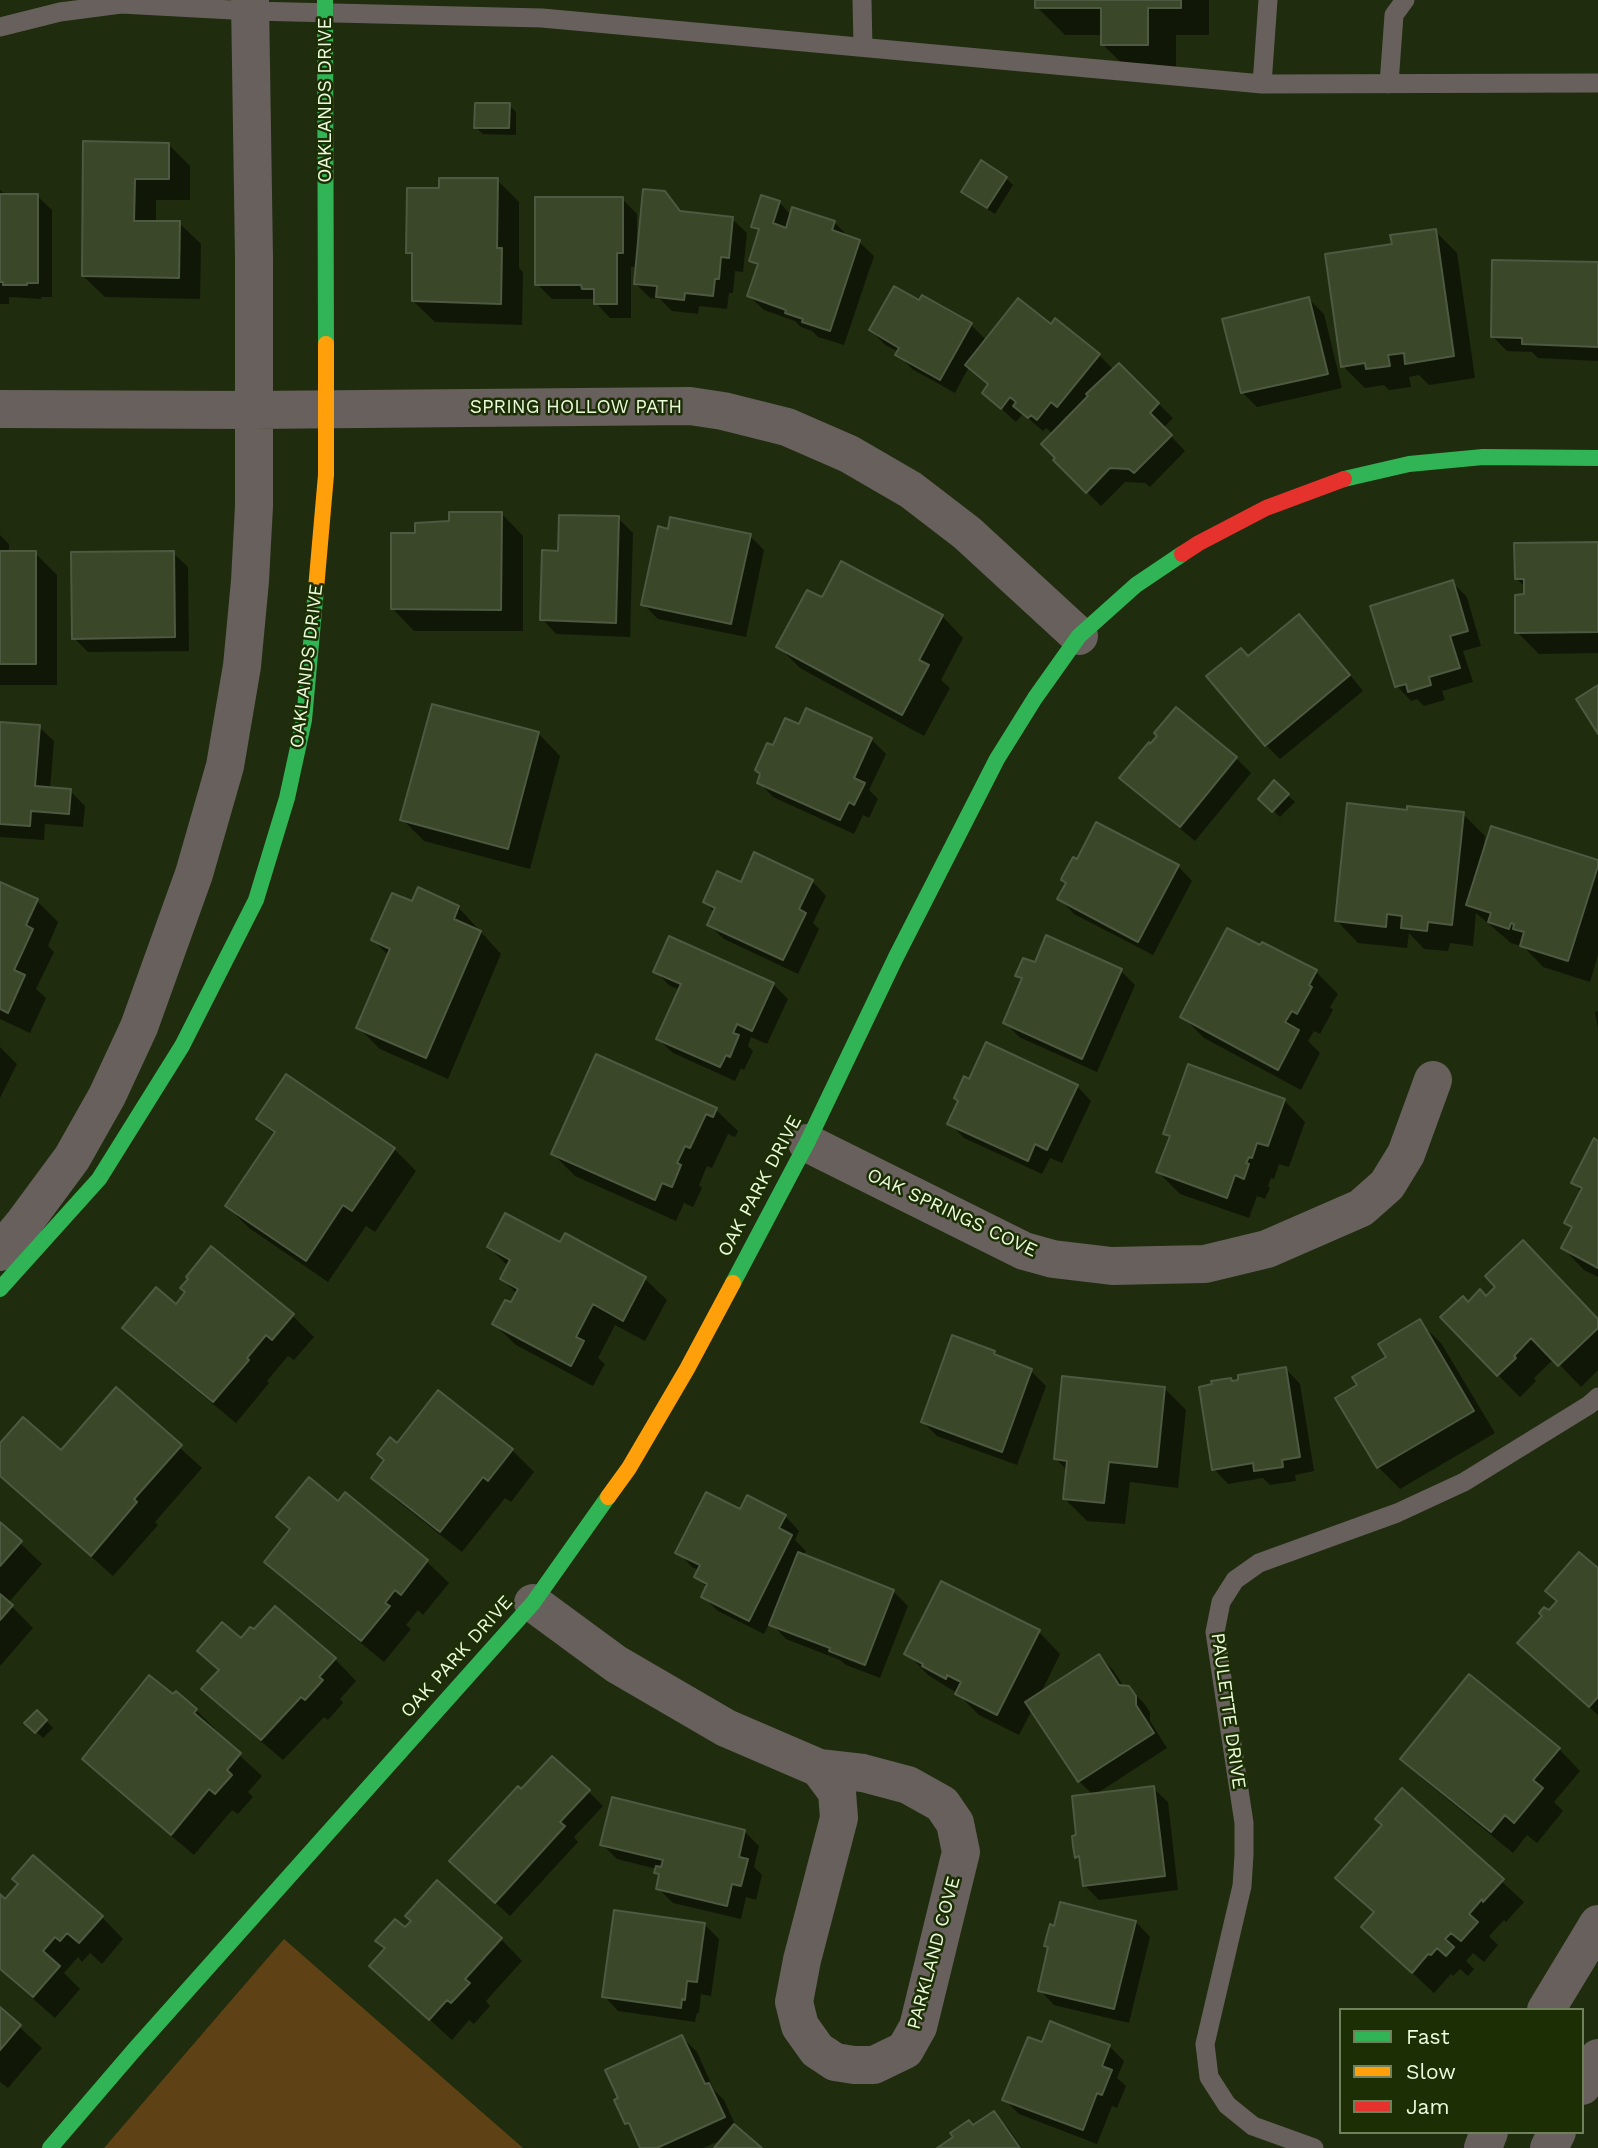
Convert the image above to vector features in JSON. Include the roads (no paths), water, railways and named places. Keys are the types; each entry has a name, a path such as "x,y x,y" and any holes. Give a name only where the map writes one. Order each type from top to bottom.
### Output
{"street":[{"path":"0,1252 72,1158 107,1097 139,1027 194,874 225,766 242,666 254,506 250,5"},
{"name":"OAKLANDS DRIVE","path":"0,1289 99,1179 182,1046 256,900 287,798 304,720 326,475 325,6"},
{"name":"SPRING HOLLOW PATH","path":"0,409 690,407 723,411 787,427 849,454 911,490 967,533 1079,636"},
{"name":"OAK PARK DRIVE","path":"50,2148 533,1603 629,1468 687,1369 807,1143 896,957 997,759 1035,698 1079,636 1136,585 1199,543 1266,508 1336,481 1409,464 1483,457 1598,458"},
{"name":"OAK SPRINGS COVE","path":"807,1143 1024,1251 1053,1259 1112,1266 1205,1264 1267,1249 1361,1208 1387,1185 1406,1154 1433,1080"},
{"name":"PARKLAND COVE","path":"533,1603 616,1664 726,1728 819,1768 863,1773 908,1785 942,1804 955,1823 961,1852 918,2027 905,2050 874,2065 854,2066 835,2062 817,2050 800,2026 794,2003 802,1960 839,1818 837,1792 819,1768"},
{"path":"1547,2008 1598,1924"},
{"path":"1584,2082 1598,2058"}],"lane":[{"path":"862,0 863,47"},
{"path":"1262,85 1268,0"},
{"path":"1389,84 1394,15 1405,0"},
{"path":"0,27 60,12 121,2 506,8 542,18 1262,85 1598,83"},
{"name":"PAULETTE DRIVE","path":"1314,2148 1253,2126 1227,2105 1209,2077 1205,2044 1242,1886 1244,1855 1244,1823 1215,1632 1221,1602 1235,1580 1259,1563 1397,1513 1464,1482 1598,1397"}]}
